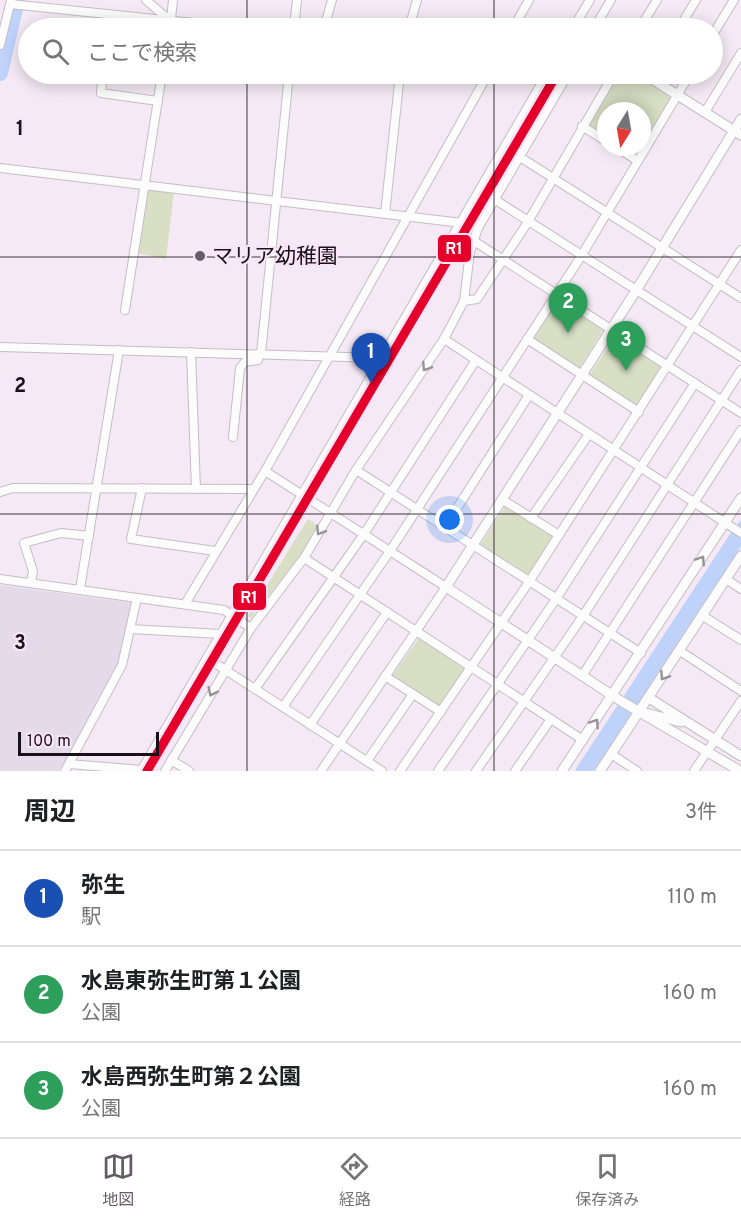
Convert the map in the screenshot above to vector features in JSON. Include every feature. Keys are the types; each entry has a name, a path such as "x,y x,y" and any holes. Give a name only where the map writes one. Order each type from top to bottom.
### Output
{"street":[{"path":"146,0 164,18"},
{"path":"171,18 173,0"},
{"path":"295,18 297,0"},
{"path":"327,18 332,0"},
{"path":"412,18 417,0"},
{"path":"519,18 529,0"},
{"path":"579,18 590,0"},
{"path":"600,18 611,0"},
{"path":"646,18 657,0"},
{"path":"685,18 696,0"},
{"path":"723,18 734,0"},
{"path":"0,45 16,3 126,18"},
{"path":"723,82 741,53"},
{"path":"102,84 101,93 158,100"},
{"path":"125,310 160,84"},
{"path":"233,437 240,368 244,362 258,360 260,354 288,84"},
{"path":"385,214 399,84"},
{"path":"185,604 252,489 265,471 482,84"},
{"path":"137,598 122,665 67,767 142,771 379,358 462,223 541,84"},
{"path":"165,771 251,628 304,558 356,470 444,339 464,301 474,241 495,199 562,84"},
{"path":"464,301 472,302 477,299 528,219 608,84"},
{"path":"662,84 737,133"},
{"path":"283,707 390,551 556,294 684,84"},
{"path":"705,112 722,84"},
{"path":"321,771 474,546 737,133 741,119"},
{"path":"582,126 597,135"},
{"path":"630,156 638,161"},
{"path":"520,157 741,298"},
{"path":"0,168 462,223"},
{"path":"480,190 582,253 741,357"},
{"path":"474,241 741,413"},
{"path":"400,771 529,582 741,250"},
{"path":"444,339 733,528"},
{"path":"527,339 639,412"},
{"path":"0,347 379,358"},
{"path":"80,589 118,350"},
{"path":"191,352 196,489"},
{"path":"255,689 364,534 476,360"},
{"path":"476,771 583,616 741,370"},
{"path":"438,771 556,599 695,383"},
{"path":"445,527 529,395"},
{"path":"582,676 741,430"},
{"path":"531,518 589,434"},
{"path":"356,470 641,653"},
{"path":"265,471 582,676 740,771"},
{"path":"0,492 13,488 252,489"},
{"path":"142,488 131,539 215,551"},
{"path":"562,771 583,740 617,698 641,653 733,528 741,498"},
{"path":"503,500 559,535"},
{"path":"32,582 33,572 24,543 62,533 89,536"},
{"path":"600,771 636,710 649,698 741,556"},
{"path":"304,558 583,740"},
{"path":"0,579 224,610 251,628"},
{"path":"726,579 741,589"},
{"path":"310,725 387,612"},
{"path":"703,616 741,640"},
{"path":"130,629 221,634"},
{"path":"680,651 741,692"},
{"path":"207,658 382,771"},
{"path":"385,676 441,712"},
{"path":"367,761 414,694"},
{"path":"649,698 741,756"},
{"path":"694,771 741,701"},
{"path":"636,710 695,727"},
{"path":"515,771 551,719"},
{"path":"611,754 637,771"},
{"path":"171,760 189,771"}],"shaded area":[{"path":"0,585 133,603 119,664 61,771 0,771"}],"green space":[{"path":"613,84 649,84 671,98 651,132 651,102 602,102"},
{"path":"597,110 597,131 588,125"},
{"path":"151,188 174,191 166,259 137,253 147,191"},
{"path":"558,299 604,329 579,369 532,340"},
{"path":"615,336 663,366 637,407 589,376"},
{"path":"506,505 554,536 527,577 481,544"},
{"path":"308,519 318,526 302,553 251,618 248,616"},
{"path":"420,637 467,668 438,708 392,676"}],"waterway":[{"path":"0,73 17,0"},
{"path":"577,771 741,522"},
{"path":"584,771 741,532"}],"transit line":[{"name":"R1","path":"147,771 551,84"}],"place":[{"name":"マリア幼稚園","path":"200,256"},
{"name":"水島東弥生町第１公園","path":"568,333"},
{"name":"水島西弥生町第２公園","path":"626,371"},
{"name":"弥生","path":"371,383"}]}
